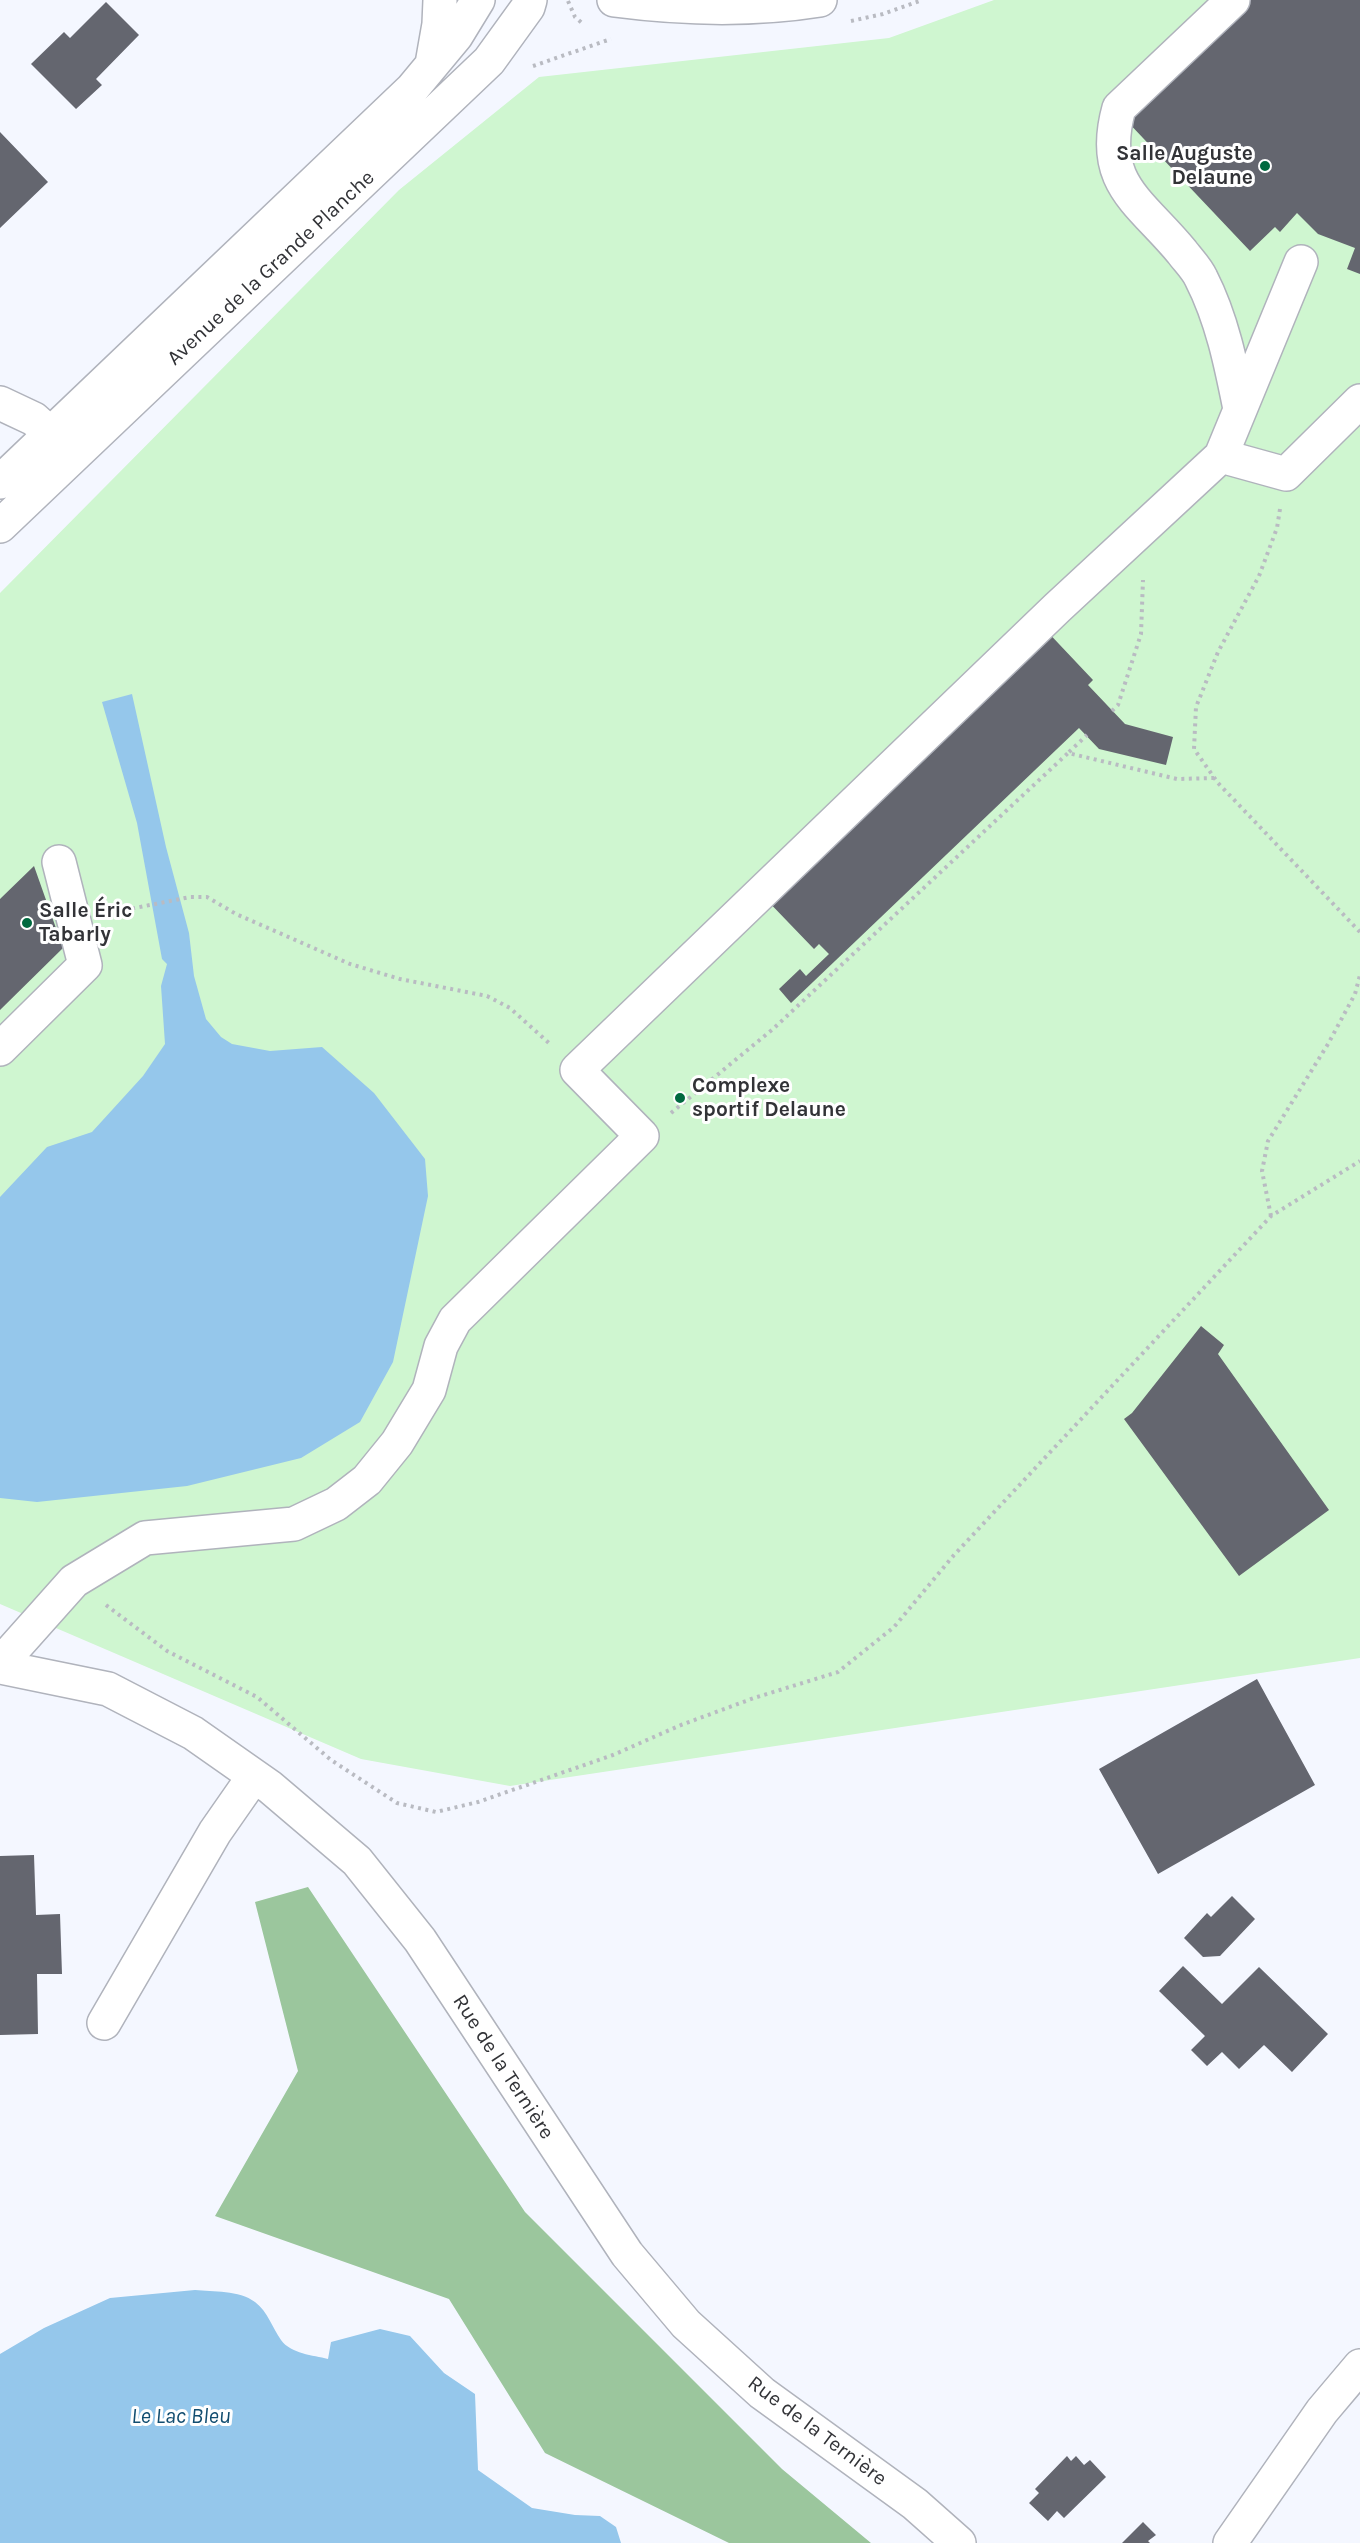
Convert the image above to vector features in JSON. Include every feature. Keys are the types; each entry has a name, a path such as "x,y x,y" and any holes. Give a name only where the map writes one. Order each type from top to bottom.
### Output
{"street":[{"name":"Avenue de la Grande Planche","path":"432,65 438,33 440,0"},
{"name":"Avenue de la Grande Planche","path":"62,444 412,89 456,36 478,0"},
{"name":"Avenue de la Grande Planche","path":"0,526 7,485 62,444 489,61 528,7 530,0"},
{"path":"614,0 659,6 728,9 820,0"},
{"path":"1233,0 1119,108 1113,130 1113,152 1118,175 1129,196 1156,220 1201,276 1227,344 1240,409"},
{"path":"0,1665 74,1581 145,1538 294,1524 344,1498 367,1480 397,1443 429,1390 441,1346 455,1320 642,1136 577,1070 1048,616 1221,456 1301,262"},
{"path":"1221,456 1286,474 1360,401"},
{"path":"0,404 34,419 62,444"},
{"path":"0,1049 86,965 59,862"},
{"name":"Rue de la Ternière","path":"0,1665 108,1689 193,1733 254,1776 357,1861 420,1940 627,2254 686,2324 762,2393 915,2504 960,2543"},
{"path":"104,2023 214,1832 254,1776"},
{"path":"1230,2543 1322,2411 1360,2366"}],"path":[{"path":"1286,474 1278,528 1263,567 1218,652 1196,707 1194,749 1214,778 1360,932"},
{"path":"1112,711 1118,705 1141,634 1146,525"},
{"path":"642,1136 773,1029 1086,735"},
{"path":"1068,753 1177,778 1214,778"},
{"path":"143,906 190,897 207,897 236,914 358,967 400,979 487,996 500,1001 519,1015 577,1070"},
{"path":"1271,1216 1262,1171 1268,1141 1328,1044 1355,994 1360,975"},
{"path":"74,1581 167,1651 257,1697 331,1760 397,1803 436,1812 478,1802 613,1755 681,1725 754,1698 838,1672 894,1627 954,1555 1271,1216 1360,1161"}],"green space":[{"name":"Complexe sportif Delaune","path":"994,0 1360,0 1360,1658 510,1786 361,1759 0,1604 0,593 399,190 539,77 889,38"},
{"path":"308,1887 525,2212 782,2469 871,2543 729,2543 545,2453 449,2299 215,2216 298,2071 255,1902"}],"water":[{"path":"132,694 166,847 189,933 194,976 206,1019 221,1037 232,1044 270,1051 322,1047 374,1093 425,1159 428,1196 393,1362 360,1422 301,1458 187,1486 37,1502 0,1498 0,1197 47,1147 92,1132 143,1076 165,1044 161,986 167,964 162,959 137,823 102,702"},
{"name":"Le Lac Bleu","path":"195,2290 234,2293 249,2298 263,2310 285,2345 303,2353 328,2359 331,2342 380,2329 410,2336 444,2373 475,2394 478,2470 532,2508 575,2515 600,2516 616,2527 621,2543 0,2543 0,2354 44,2328 110,2298"}],"building":[{"name":"Salle Auguste Delaune","path":"1249,0 1360,0 1360,274 1347,269 1355,248 1318,234 1297,213 1280,232 1275,227 1250,251 1125,119"},
{"path":"106,2 139,35 96,79 102,85 76,109 31,64 64,32 70,38"},
{"path":"0,132 48,182 0,228"},
{"path":"1042,626 1093,680 1088,685 1125,724 1173,737 1166,765 1099,749 1079,728 791,1003 779,989 800,969 806,976 829,954 819,944 814,949 762,895"},
{"name":"Salle Éric Tabarly","path":"34,866 63,948 0,1010 0,899"},
{"path":"1201,1326 1224,1345 1218,1354 1329,1510 1239,1576 1124,1419 1132,1413"},
{"path":"1257,1679 1315,1785 1158,1874 1099,1769"},
{"path":"34,1855 36,1915 60,1914 62,1974 37,1974 38,2034 0,2035 0,1856"},
{"path":"1232,1896 1255,1919 1220,1956 1203,1957 1184,1938 1207,1913 1211,1917"},
{"path":"1183,1966 1222,2004 1259,1967 1328,2034 1292,2072 1264,2045 1239,2069 1222,2052 1207,2066 1191,2050 1205,2036 1159,1991"},
{"path":"1067,2456 1071,2461 1076,2456 1084,2465 1090,2460 1106,2477 1064,2518 1057,2511 1048,2521 1029,2503 1039,2493 1035,2489"},
{"path":"1143,2522 1156,2535 1148,2541 1150,2543 1122,2543"}],"place":[{"name":"Salle Auguste Delaune","path":"1265,166"},
{"name":"Salle Éric Tabarly","path":"27,923"},
{"name":"Complexe sportif Delaune","path":"680,1098"}]}
